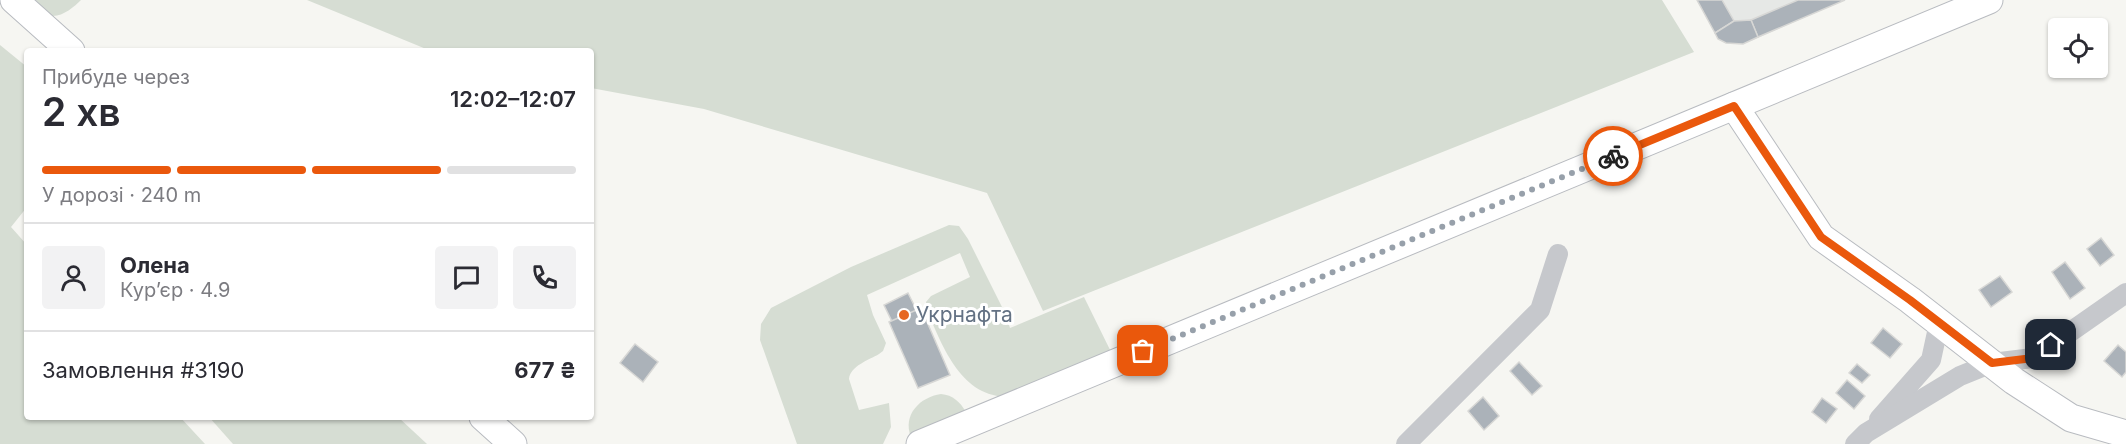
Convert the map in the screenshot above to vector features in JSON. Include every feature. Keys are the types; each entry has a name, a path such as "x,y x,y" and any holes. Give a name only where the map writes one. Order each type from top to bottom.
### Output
{"street":[{"path":"14,0 68,48"},
{"path":"920,444 1989,0"},
{"path":"1734,106 1821,237 1939,322 2014,381 2071,418 2126,434"},
{"path":"1406,444 1540,310 1558,254"},
{"path":"1861,439 1960,376 1992,363 2033,358 2126,293"},
{"path":"1861,439 1931,360 1939,322"},
{"path":"486,420 513,444"}],"shaded area":[{"path":"31,0 81,0 70,10 60,15 50,16"},
{"path":"307,0 1662,0 1694,52 1043,311 987,193 704,109 594,89 594,48 424,48"},
{"path":"1697,0 1845,0 1751,41 1734,44 1718,39"},
{"path":"0,45 24,65 24,211 11,227 24,242 24,420 183,420 205,444 0,444"},
{"path":"949,225 959,226 968,239 1005,313 1010,328 1084,297 1115,360 1009,397 992,395 978,389 956,368 927,311 926,302 931,296 970,277 960,253 867,295 886,343 883,351 856,367 849,379 859,410 889,403 891,427 883,444 797,444 760,340 761,324 771,308 851,267"},
{"path":"941,394 956,400 966,412 911,437 909,421 915,408 926,399"},
{"path":"212,420 401,420 427,444 233,444"}],"building":[{"path":"1697,0 1722,0 1734,21 1715,33"},
{"path":"1798,0 1845,0 1758,37 1751,20"},
{"path":"1751,20 1758,37 1743,44 1726,43 1718,39 1715,33 1734,21"},
{"path":"2101,238 2114,255 2100,266 2087,249"},
{"path":"2065,262 2085,288 2070,299 2052,272"},
{"path":"2000,276 2012,292 1991,307 1979,290"},
{"name":"Укрнафта","path":"908,293 924,325 900,338 884,305"},
{"path":"921,308 950,375 918,388 889,322"},
{"path":"1883,328 1902,344 1890,358 1871,343"},
{"path":"635,344 658,362 643,382 620,363"},
{"path":"2118,345 2126,352 2126,372 2122,377 2104,361"},
{"path":"1519,362 1542,386 1532,395 1510,371"},
{"path":"1857,364 1870,375 1862,383 1849,373"},
{"path":"1847,380 1865,396 1854,409 1836,393"},
{"path":"1483,397 1499,416 1484,430 1468,411"},
{"path":"1822,398 1837,409 1826,423 1812,412"}],"way so far":[{"path":"1143,351 1613,156"}],"place":[{"name":"Укрнафта","path":"904,315"}],"route":[{"path":"1613,156 1734,106 1821,237 1910,300 1992,363 2033,358 2051,345"}]}
